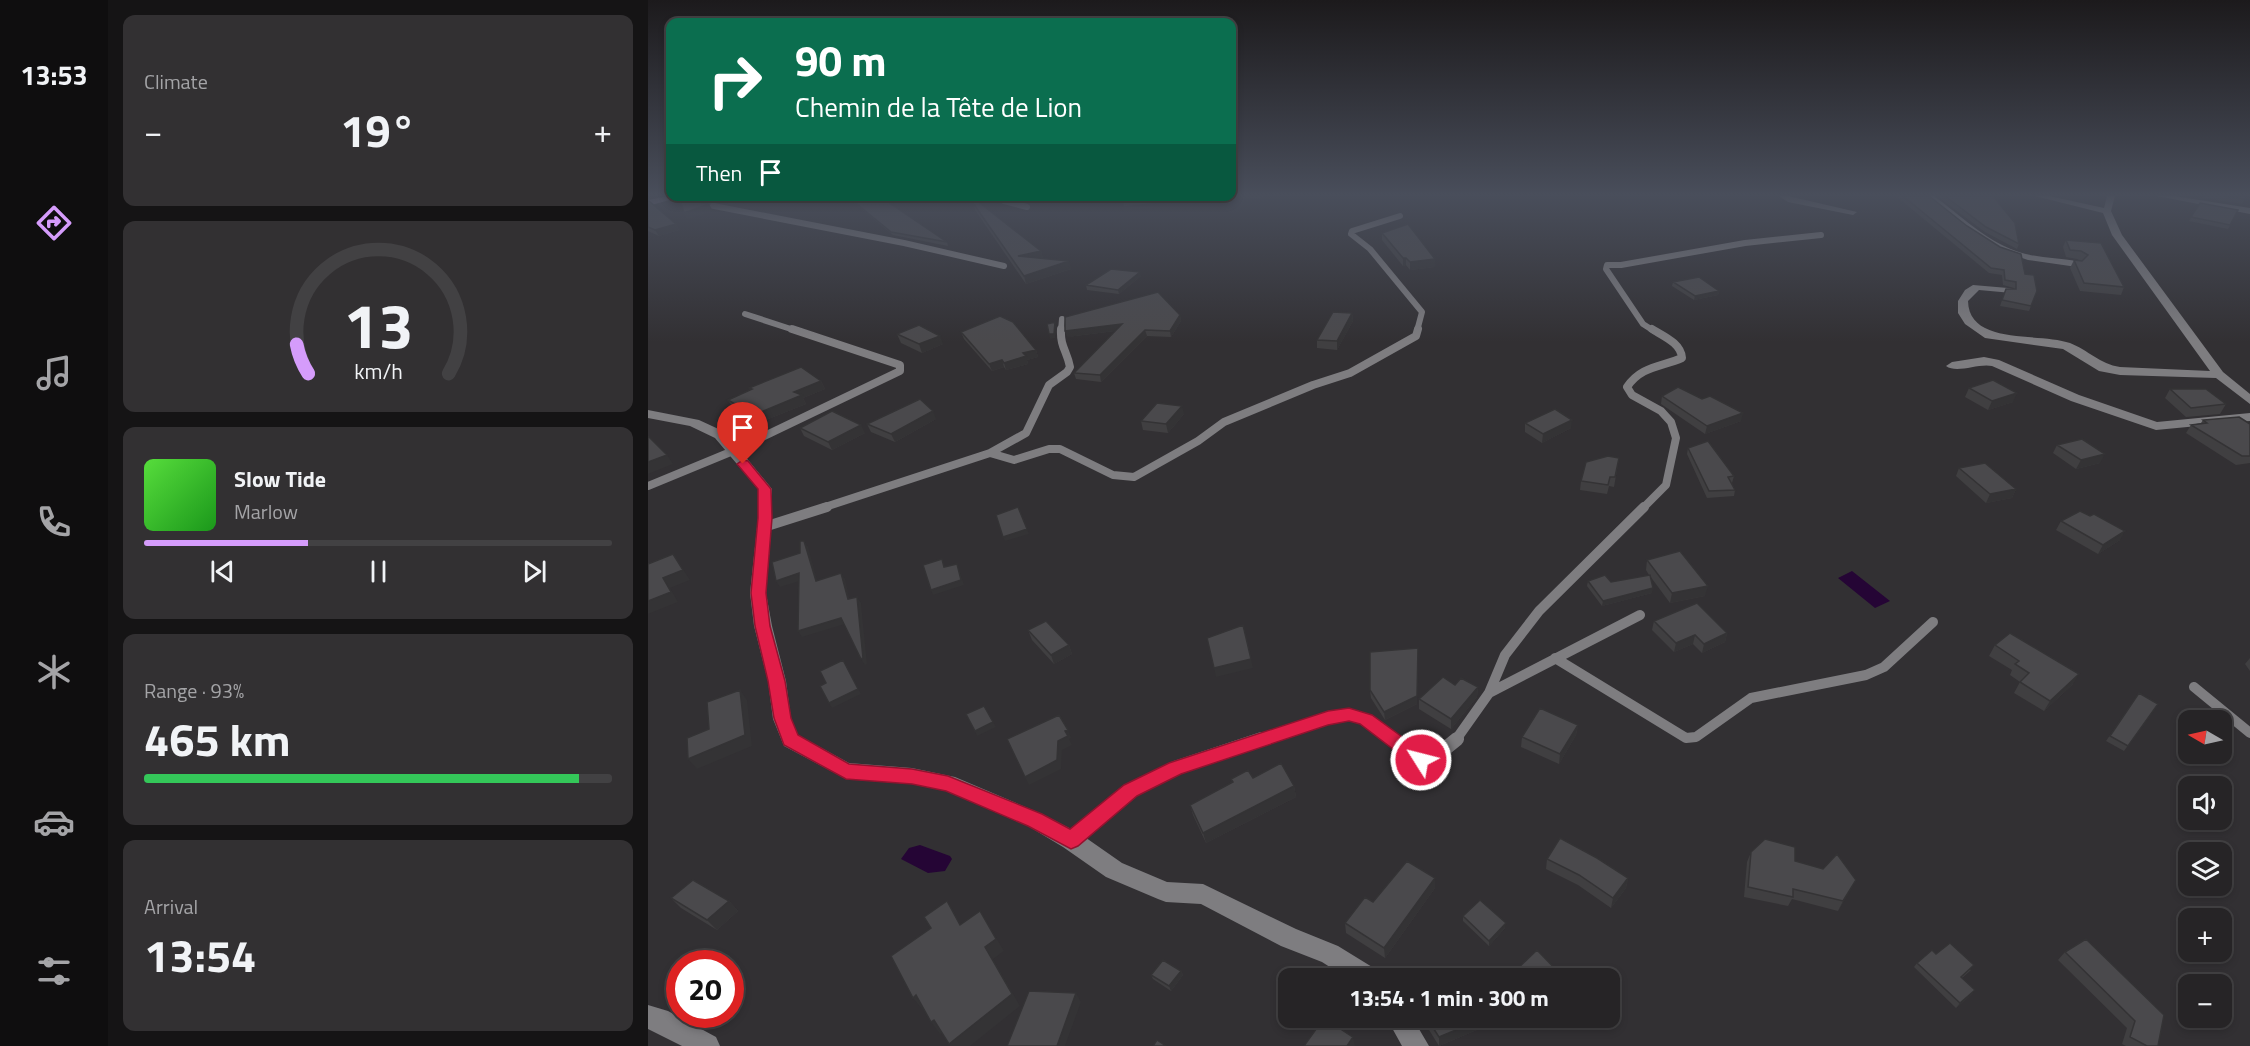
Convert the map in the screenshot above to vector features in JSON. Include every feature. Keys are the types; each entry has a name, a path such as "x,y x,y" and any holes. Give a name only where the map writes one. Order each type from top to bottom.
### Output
{"street":[{"path":"1996,245 2021,255 2077,264"},
{"path":"2123,245 2219,375 2250,400"},
{"path":"2008,291 1977,287 1969,292 1963,301 1963,313 1969,322 1989,336 2036,340 2067,346 2103,368 2120,371 2219,375"},
{"path":"1952,366 1984,361 1995,363 2075,398 2156,426 2250,417"},
{"path":"648,414 696,423 711,429 720,435 765,489 758,593 763,626 777,681 782,718 791,740 846,771 912,776 948,783 1035,820 1071,840 1114,870 1166,892 1203,894 1289,938 1330,954 1353,968"},
{"path":"648,1017 659,1020 707,1046"},
{"path":"1405,1028 1416,1046"}],"lane":[{"path":"912,245 1004,267"},
{"path":"990,453 1014,460 1049,449 1060,449 1113,475 1134,477 1198,441 1224,422 1313,385 1350,373 1384,355 1416,336 1422,312 1365,245"},
{"path":"1071,840 1131,791 1175,768 1328,718 1349,714 1366,719 1421,760 1436,756 1456,740 1489,693 1505,655 1539,611 1666,484 1676,438 1671,422 1661,411 1632,395 1627,387 1633,376 1644,369 1675,361 1682,358 1682,353 1674,343 1643,324 1606,269 1607,265 1621,265 1735,245"},
{"path":"648,486 733,451 900,371 900,365 745,314"},
{"path":"764,527 990,453 1017,440 1026,433 1049,385 1067,372 1070,367 1068,357 1060,344 1062,319"},
{"path":"1489,693 1640,615"},
{"path":"1555,658 1686,738 1696,736 1751,698 1866,675 1884,668 1933,622"},
{"path":"2194,687 2250,733"}],"shaded area":[{"path":"1852,571 1890,601 1875,608 1838,578"},
{"path":"920,845 950,856 952,859 945,871 928,873 901,859 909,848"}],"building":[{"path":"1002,245 1033,245 1041,251 1018,256 1069,261 1024,276"},
{"path":"1392,245 1424,245 1435,259 1410,262 1403,258"},
{"path":"1963,245 1997,245 2021,254 2025,274 2034,275 2037,291 2031,306 2002,300 2006,289 2016,289 2016,282 2005,280 2004,270 1991,268"},
{"path":"2068,245 2102,245 2124,287 2084,283 2074,260 2082,261 2088,255 2081,251 2070,250"},
{"path":"1111,269 1140,272 1118,290 1086,285"},
{"path":"1699,277 1719,291 1695,296 1673,282"},
{"path":"1158,292 1180,315 1170,331 1145,330 1100,375 1074,373 1122,324 1065,331 1065,317"},
{"path":"1333,312 1352,313 1337,341 1317,340"},
{"path":"1000,316 1013,322 1036,350 1023,353 1026,356 1004,363 1002,360 989,364 961,332"},
{"path":"1055,322 1054,334 1049,334 1047,324"},
{"path":"919,325 940,336 919,344 897,334"},
{"path":"801,367 821,381 794,392 802,395 754,415 728,400 752,389 749,388"},
{"path":"1993,380 2017,393 1992,401 1969,388"},
{"path":"1678,387 1702,399 1710,396 1743,413 1707,426 1662,396"},
{"path":"2170,389 2206,389 2226,404 2191,408"},
{"path":"920,399 933,411 891,434 867,424"},
{"path":"1157,403 1182,406 1166,424 1141,421"},
{"path":"1555,409 1572,420 1543,434 1525,423"},
{"path":"832,411 861,425 828,442 800,428"},
{"path":"2239,417 2250,424 2250,456 2242,456 2191,425 2207,423 2203,420"},
{"path":"648,436 667,455 648,462"},
{"path":"2082,439 2105,454 2081,460 2057,445"},
{"path":"1708,441 1734,476 1728,477 1735,490 1709,491 1688,448"},
{"path":"1608,456 1619,458 1615,477 1610,477 1608,485 1581,481 1586,462"},
{"path":"1985,463 2016,489 1990,494 1959,468"},
{"path":"1018,507 1027,529 1003,537 996,515"},
{"path":"2080,511 2090,516 2094,514 2125,531 2103,545 2061,521"},
{"path":"800,541 804,541 816,581 841,573 848,599 857,597 863,658 861,659 841,618 798,631 799,573 776,581 772,562 800,553"},
{"path":"1680,551 1708,586 1672,593 1647,560"},
{"path":"673,554 683,570 663,578 671,592 648,601 648,564"},
{"path":"942,559 944,567 957,564 961,580 931,590 923,565"},
{"path":"1605,575 1611,582 1650,575 1653,588 1603,601 1588,581"},
{"path":"1697,603 1727,633 1704,644 1695,635 1676,643 1654,621"},
{"path":"1046,621 1069,645 1051,655 1028,630"},
{"path":"1243,625 1251,659 1214,668 1207,638"},
{"path":"2010,633 2079,674 2050,701 2020,682 2029,673 2015,664 2019,661 1995,645"},
{"path":"1418,648 1417,696 1384,712 1370,690 1370,652"},
{"path":"843,660 858,689 829,703 820,686 826,683 820,671"},
{"path":"1443,677 1455,685 1461,678 1478,687 1451,719 1419,699"},
{"path":"740,690 745,735 688,759 687,738 709,729 707,702"},
{"path":"2139,693 2158,704 2128,746 2110,736"},
{"path":"984,706 993,722 975,731 966,714"},
{"path":"1540,708 1578,725 1560,754 1522,737"},
{"path":"1059,715 1068,730 1065,731 1068,736 1058,741 1057,760 1025,777 1007,739"},
{"path":"1281,763 1294,786 1203,833 1190,805 1233,782 1231,779 1248,770 1253,778"},
{"path":"1560,838 1628,878 1613,898 1579,875 1547,859"},
{"path":"1765,839 1795,847 1795,861 1823,869 1837,854 1856,880 1843,901 1793,889 1793,897 1748,887 1751,852"},
{"path":"1407,861 1435,878 1384,948 1345,923 1365,897 1373,902"},
{"path":"693,880 729,901 707,920 671,898"},
{"path":"1480,900 1506,923 1489,941 1463,916"},
{"path":"947,901 960,925 980,911 996,939 985,947 1012,994 949,1044 934,1020 931,1022 916,995 913,998 891,956 931,928 924,917"},
{"path":"2086,939 2164,1015 2158,1046 2147,1046 2130,1037 2135,1021 2065,952"},
{"path":"1950,943 1974,965 1961,977 1975,990 1960,1003 1917,963 1932,950 1936,954"},
{"path":"1537,950 1554,968 1518,968"},
{"path":"1163,960 1181,971 1169,986 1151,975"},
{"path":"1029,991 1076,993 1057,1046 1007,1046"},
{"path":"1317,1028 1339,1028 1353,1037 1347,1046 1304,1046"},
{"path":"1433,1028 1461,1028 1439,1037"},
{"path":"1157,1040 1166,1046 1153,1046"}],"route":[{"path":"743,464 765,489 765,518 758,593 763,626 777,681 782,718 791,740 846,771 912,776 948,783 1035,820 1071,840 1131,791 1175,768 1328,718 1349,714 1366,719 1421,760"}]}
